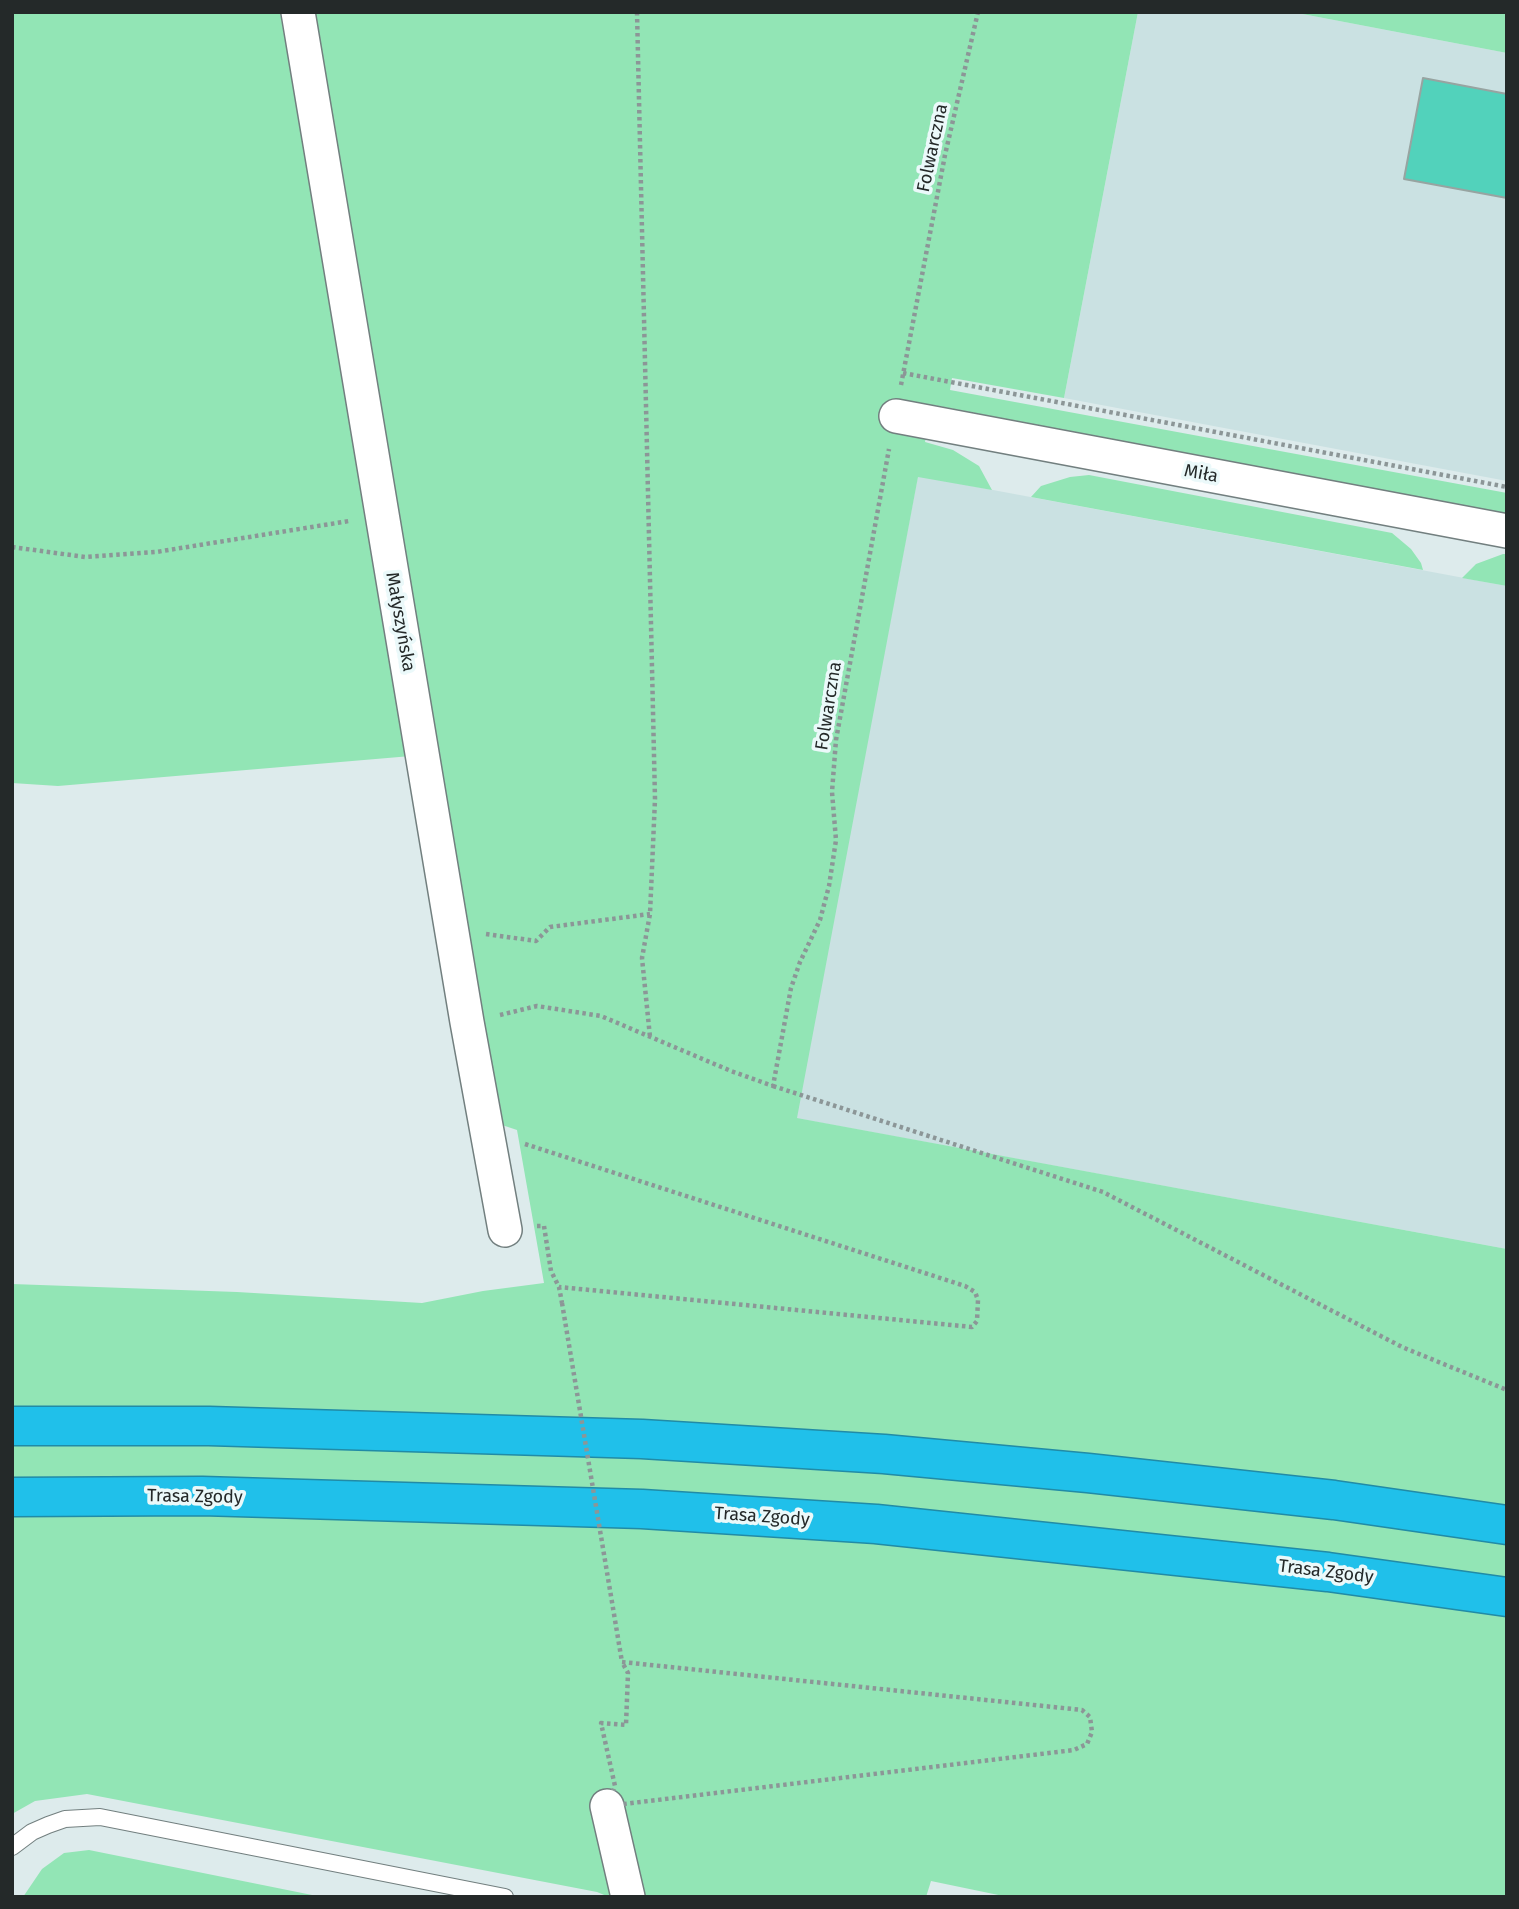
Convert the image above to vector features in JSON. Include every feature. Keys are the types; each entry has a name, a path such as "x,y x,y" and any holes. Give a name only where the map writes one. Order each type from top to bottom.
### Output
{"highway":[{"path":"12,1426 209,1426 628,1438 884,1454 1321,1499 1507,1525"},
{"name":"Trasa Zgody","path":"12,1497 202,1496 642,1509 876,1524 1273,1566 1507,1597"}],"street":[{"name":"Małyszyńska","path":"298,12 467,1022 516,1229"},
{"name":"Miła","path":"896,416 1507,531"},
{"path":"619,1805 628,1897"}],"lane":[{"path":"12,1847 32,1832 65,1819 100,1817 505,1897"}],"path":[{"path":"636,12 655,799 650,914 642,958 650,1037"},
{"name":"Folwarczna","path":"773,1086 791,988 800,961 820,920 830,886 836,840 832,792 836,740 945,155 978,12"},
{"path":"903,373 1507,487"},
{"path":"12,547 85,557 156,552 381,516"},
{"path":"453,930 536,941 550,927 650,914"},
{"path":"467,1022 537,1006 601,1016 731,1072 1103,1192 1402,1347 1507,1390"},
{"path":"517,1142 965,1286 975,1292 978,1300 977,1321 972,1327 559,1287"},
{"path":"516,1229 544,1226 551,1271 559,1287 562,1303 622,1662 628,1673 626,1725 601,1723 619,1805 1074,1750 1087,1744 1092,1732 1090,1717 1082,1710 622,1662"}],"shaded area":[{"path":"1138,12 1292,12 1507,53 1507,481 1064,398"},
{"path":"918,476 1507,586 1507,1249 795,1118"}],"green space":[{"path":"12,12 280,12 365,482 411,756 58,786 12,783"},
{"path":"309,12 1138,12 1064,398 952,378 950,390 1507,493 1507,514 933,405 925,442 953,450 979,466 992,490 918,477 797,1118 1507,1249 1507,1897 1008,1897 931,1881 926,1897 609,1897 597,1892 87,1794 35,1801 12,1814 12,1284 237,1292 422,1303 544,1283 517,1130 502,1125"},
{"path":"1292,12 1507,12 1507,53"},
{"path":"1089,475 1392,533 1411,549 1423,570 1031,497 1041,486 1070,477"},
{"path":"1507,554 1507,586 1462,578 1476,564"},
{"path":"89,1850 322,1897 23,1897 42,1869 64,1853"}],"building":[{"path":"1423,78 1507,94 1507,198 1404,179"}]}
